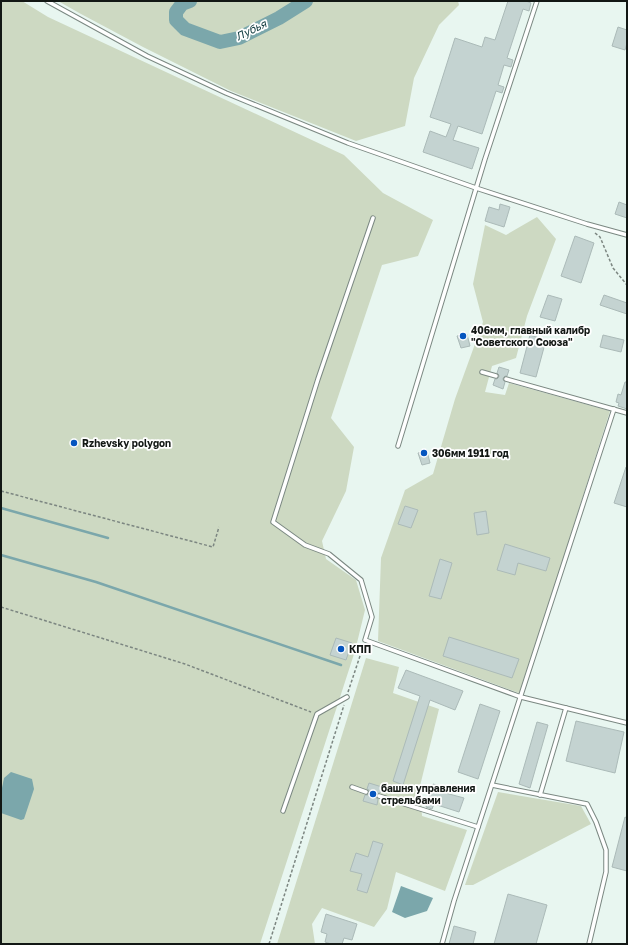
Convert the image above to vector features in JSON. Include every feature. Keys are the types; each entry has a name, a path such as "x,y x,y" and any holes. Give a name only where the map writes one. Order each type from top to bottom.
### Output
{"lane":[{"path":"48,1 147,56 226,93 348,143 476,188 627,235"},
{"path":"398,446 476,188 536,1"},
{"path":"373,218 318,379 273,522 305,545 329,554 361,580 372,618 365,640 521,697 627,722"},
{"path":"482,372 496,376"},
{"path":"506,379 627,413"},
{"path":"442,944 454,901 614,409"},
{"path":"283,811 317,714 347,697"},
{"path":"540,794 566,708"},
{"path":"492,785 587,804 596,822 606,850 606,872 589,944"},
{"path":"352,787 366,792"},
{"path":"379,796 478,827"}],"path":[{"path":"588,224 600,237 613,268 627,285"},
{"path":"1,491 213,547 219,527"},
{"path":"1,607 185,664 317,714"},
{"path":"269,944 362,650"}],"green space":[{"path":"1,1 22,1 48,17 344,155 383,193 433,220 418,256 382,265 331,418 354,447 346,491 322,541 326,559 356,580 365,610 355,651 260,944 1,944"},
{"path":"58,1 458,1 459,5 439,25 414,78 405,126 356,141 231,91 143,47"},
{"path":"537,217 556,239 527,316 516,358 492,366 485,392 505,395 509,383 610,411 519,693 378,641 381,558 405,490 433,474 455,399 483,322 473,284 485,225 506,235"},
{"path":"366,658 399,667 393,693 439,709 420,786 422,816 467,830 445,891 396,872 387,909 374,927 322,908 312,924 315,944 277,944"},
{"path":"498,792 581,806 591,824 473,885 465,885"}],"water":[{"path":"11,772 32,779 34,789 24,819 21,820 1,813 1,793 4,778"},
{"path":"401,886 433,898 427,911 405,918 392,912"}],"building":[{"path":"508,1 526,1 531,3 529,11 523,9 507,58 513,60 511,67 504,65 498,85 504,87 502,93 496,91 482,134 458,126 453,140 479,148 472,169 423,152 430,131 446,137 451,124 430,117 455,38 482,47 485,37 495,40"},
{"path":"618,27 627,30 627,43 625,50 612,46"},
{"path":"619,202 627,205 627,218 615,214"},
{"path":"500,204 510,207 504,227 485,221 489,207 499,210"},
{"path":"575,236 594,243 581,283 561,276"},
{"path":"548,295 562,299 555,321 540,317"},
{"path":"604,295 627,303 627,314 600,305"},
{"name":"406мм, главный калибр \"Советского Союза\"","path":"467,334 470,346 461,348 457,336"},
{"path":"530,335 546,340 536,377 520,373"},
{"path":"603,335 624,340 621,352 600,347"},
{"path":"499,367 509,370 507,376 503,378 505,382 503,389 493,385 495,379 499,377 497,373"},
{"path":"625,382 627,382 627,409 618,406 619,403 616,402 618,394 621,395"},
{"name":"306мм 1911 год","path":"427,451 430,463 422,465 418,453"},
{"path":"627,467 627,507 614,503"},
{"path":"405,506 418,510 411,528 398,524"},
{"path":"486,511 489,533 477,535 474,513"},
{"path":"505,544 550,558 546,571 518,563 515,575 497,570"},
{"path":"440,559 452,563 441,599 429,596"},
{"path":"449,637 519,659 512,678 443,656"},
{"name":"КПП","path":"336,638 352,643 346,660 330,655"},
{"path":"406,670 463,691 455,710 430,700 403,785 393,781 420,696 398,688"},
{"path":"480,704 500,711 478,779 458,772"},
{"path":"576,721 624,732 615,773 566,761"},
{"path":"537,722 548,725 530,788 519,784"},
{"name":"башня управления стрельбами","path":"369,783 382,787 380,793 377,793 376,795 376,798 378,799 377,805 363,801 365,795 368,795 369,793 369,790 367,789"},
{"path":"433,784 440,786 438,791 464,798 459,812 434,804 432,809 426,807"},
{"path":"625,817 627,818 627,871 612,867"},
{"path":"373,841 383,844 367,893 357,890 362,874 350,871 356,853 368,857"},
{"path":"508,894 547,905 536,944 494,944"},
{"path":"326,914 357,924 352,940 344,938 342,944 331,944 325,942 327,934 321,932"},
{"path":"454,926 476,932 473,944 449,944"}],"waterway":[{"name":"Лубья","path":"190,1 182,4 176,12 176,20 185,29 220,42 239,38 279,18 306,1"},
{"path":"1,508 108,538"},
{"path":"1,555 96,582 341,665"}],"place":[{"name":"406мм, главный калибр \"Советского Союза\"","path":"463,336"},
{"name":"Rzhevsky polygon","path":"74,443"},
{"name":"306мм 1911 год","path":"424,453"},
{"name":"КПП","path":"341,649"},
{"name":"башня управления стрельбами","path":"373,794"}]}
